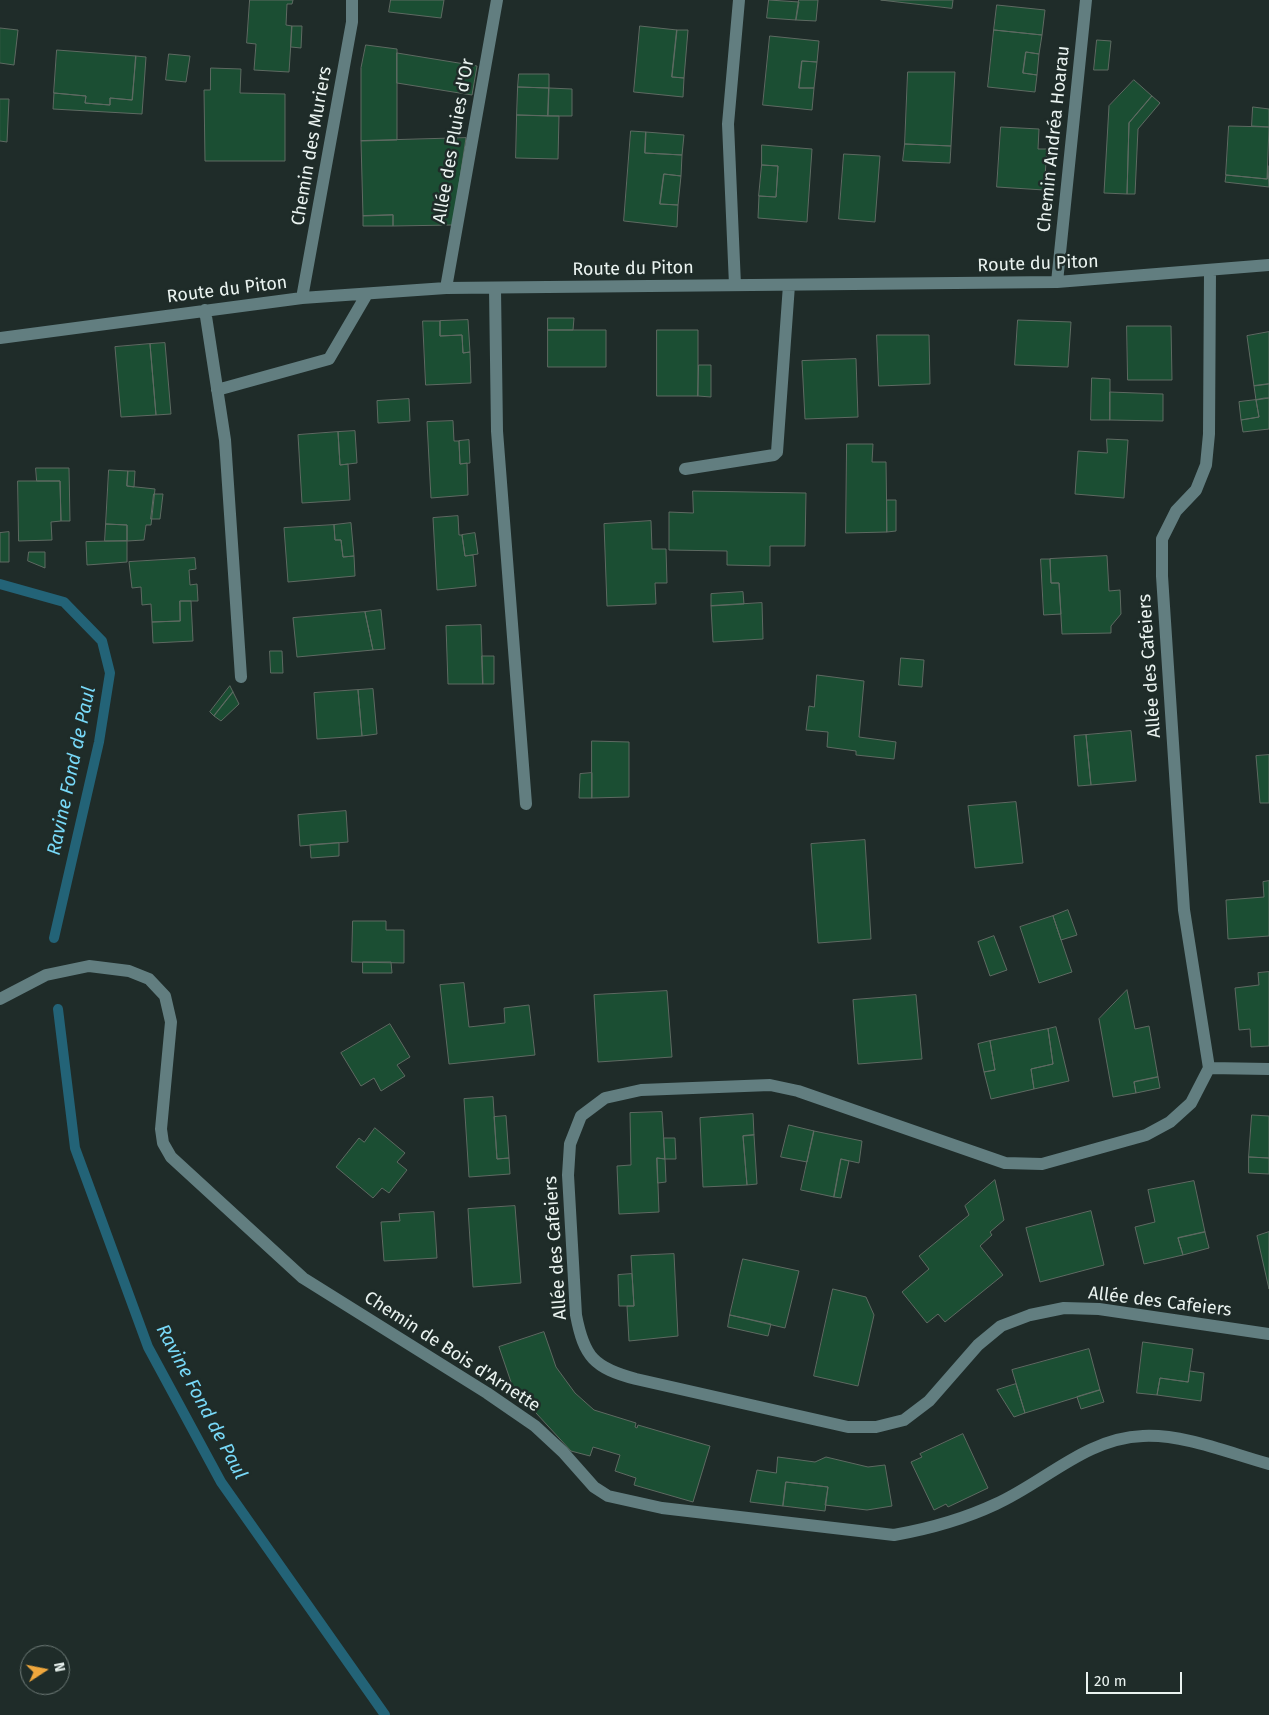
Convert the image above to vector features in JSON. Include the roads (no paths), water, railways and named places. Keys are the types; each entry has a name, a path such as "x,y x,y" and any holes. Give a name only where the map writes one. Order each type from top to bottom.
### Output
{"street":[{"name":"Chemin des Muriers","path":"302,298 352,22 352,0"},
{"name":"Allée des Pluies d'Or","path":"446,288 497,0"},
{"path":"734,285 728,124 739,0"},
{"name":"Chemin Andréa Hoarau","path":"1057,282 1086,0"},
{"name":"Route du Piton","path":"0,338 302,298 446,288 1057,282 1210,272 1269,265"},
{"name":"Allée des Cafeiers","path":"1210,272 1209,434 1206,465 1196,490 1176,511 1162,539 1162,576 1184,910 1208,1068 1191,1103 1170,1122 1146,1135 1042,1164 1022,1166 1005,1163 798,1091 770,1084 641,1090 605,1098 581,1116 570,1144 568,1185 576,1315 580,1337 592,1358 612,1373 848,1427 876,1427 904,1420 929,1401 985,1338 1001,1326 1030,1315 1064,1308 1100,1309 1269,1334"},
{"path":"685,469 774,455 777,452 788,285"},
{"path":"495,289 497,430 526,804"},
{"path":"217,390 329,358 367,294"},
{"path":"205,310 225,440 241,677"},
{"name":"Chemin de Bois d'Arnette","path":"0,999 46,975 89,966 129,971 149,979 165,996 171,1022 160,1129 163,1143 171,1157 304,1278 487,1393 534,1426 564,1452 594,1487 608,1496 662,1508 894,1535 926,1529 996,1504 1097,1445 1120,1439 1144,1436 1167,1438 1269,1464"},
{"path":"1208,1068 1269,1069"}],"waterway":[{"name":"Ravine Fond de Paul","path":"0,584 64,602 102,641 110,673 99,742 54,938"},
{"name":"Ravine Fond de Paul","path":"58,1009 75,1148 148,1347 221,1482 385,1715"}]}
